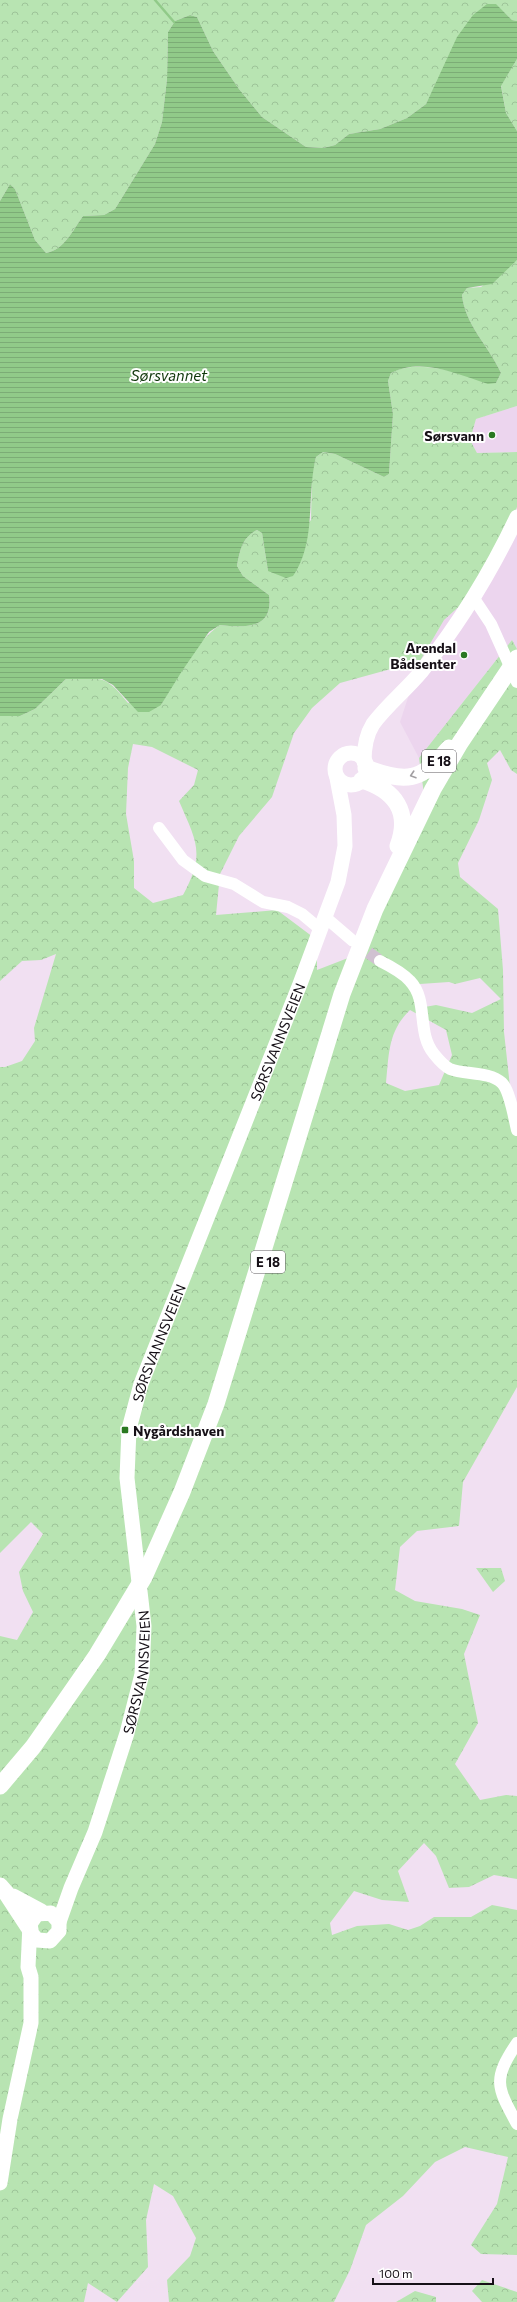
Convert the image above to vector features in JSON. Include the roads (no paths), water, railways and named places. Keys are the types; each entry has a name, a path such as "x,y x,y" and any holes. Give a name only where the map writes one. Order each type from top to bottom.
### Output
{"highway":[{"name":"E 18","path":"375,909 433,789 491,701 517,658"},
{"name":"E 18","path":"363,773 396,778 416,775 438,761 517,671"},
{"name":"E 18","path":"3,1792 57,1727 101,1663 145,1587 187,1499 222,1411 348,1002 373,933 402,870 438,798 491,701"},
{"name":"E 18","path":"3,1792 97,1655 144,1577 182,1492 216,1404 342,994 402,836 403,821 394,798 363,773"},
{"path":"4,1890 44,1912"},
{"path":"4,1890 31,1931"}],"main road":[{"name":"SØRSVANNSVEIEN","path":"344,815 351,792 363,773 366,743 373,725 421,672 474,597 501,551 517,517"},
{"name":"SØRSVANNSVEIEN","path":"346,754 365,729 373,725"},
{"path":"346,754 356,755 363,773 344,784 337,778 336,764 346,754"},
{"name":"SØRSVANNSVEIEN","path":"59,1922 71,1888 95,1832 127,1733 142,1674 144,1626 127,1478 129,1429 141,1384 323,923 345,855 344,815 337,778"},
{"name":"SØRSVANNSVEIEN","path":"44,1912 71,1888"},
{"path":"0,2183 10,2119 31,2023 31,1977 28,1959 31,1920 44,1912 54,1915 59,1922 60,1931 38,1954 31,1977"},
{"path":"31,1931 41,1941 50,1941"}],"street":[{"path":"474,597 491,624 517,682"},
{"path":"159,828 183,860 205,876 234,884 263,902 288,907 323,923 353,941"},
{"path":"380,961 402,973 411,981 421,1002 426,1041 437,1057 451,1069 487,1077 502,1083 507,1090 517,1130"},
{"path":"517,2043 504,2062 500,2092 517,2124"}],"water":[{"name":"Sørsvannet","path":"487,4 496,4 512,20 517,21 517,59 501,86 506,113 517,131 517,260 492,284 467,288 462,295 464,306 472,326 501,373 496,383 488,384 452,372 427,367 403,368 391,373 388,381 393,414 389,474 384,477 335,454 323,452 316,457 313,472 308,534 300,562 293,576 286,578 268,571 262,533 257,530 252,533 242,545 237,566 243,576 269,595 267,614 256,624 248,626 220,625 209,632 161,705 149,712 138,712 113,685 102,679 66,679 35,709 20,716 0,716 0,201 10,184 15,189 35,240 46,253 58,248 68,239 83,216 104,215 115,209 155,144 162,122 167,79 168,32 175,21 190,15 197,17 213,51 239,89 262,117 306,147 323,148 335,145 349,134 380,129 407,118 426,104 457,37 473,15"}],"waterway":[{"path":"155,0 174,22"}],"tunnel":[{"path":"354,942 380,961"}],"place":[{"name":"Sørsvann","path":"492,435"},
{"name":"Arendal Bådsenter","path":"464,655"},
{"name":"Nygårdshaven","path":"125,1430"}]}
